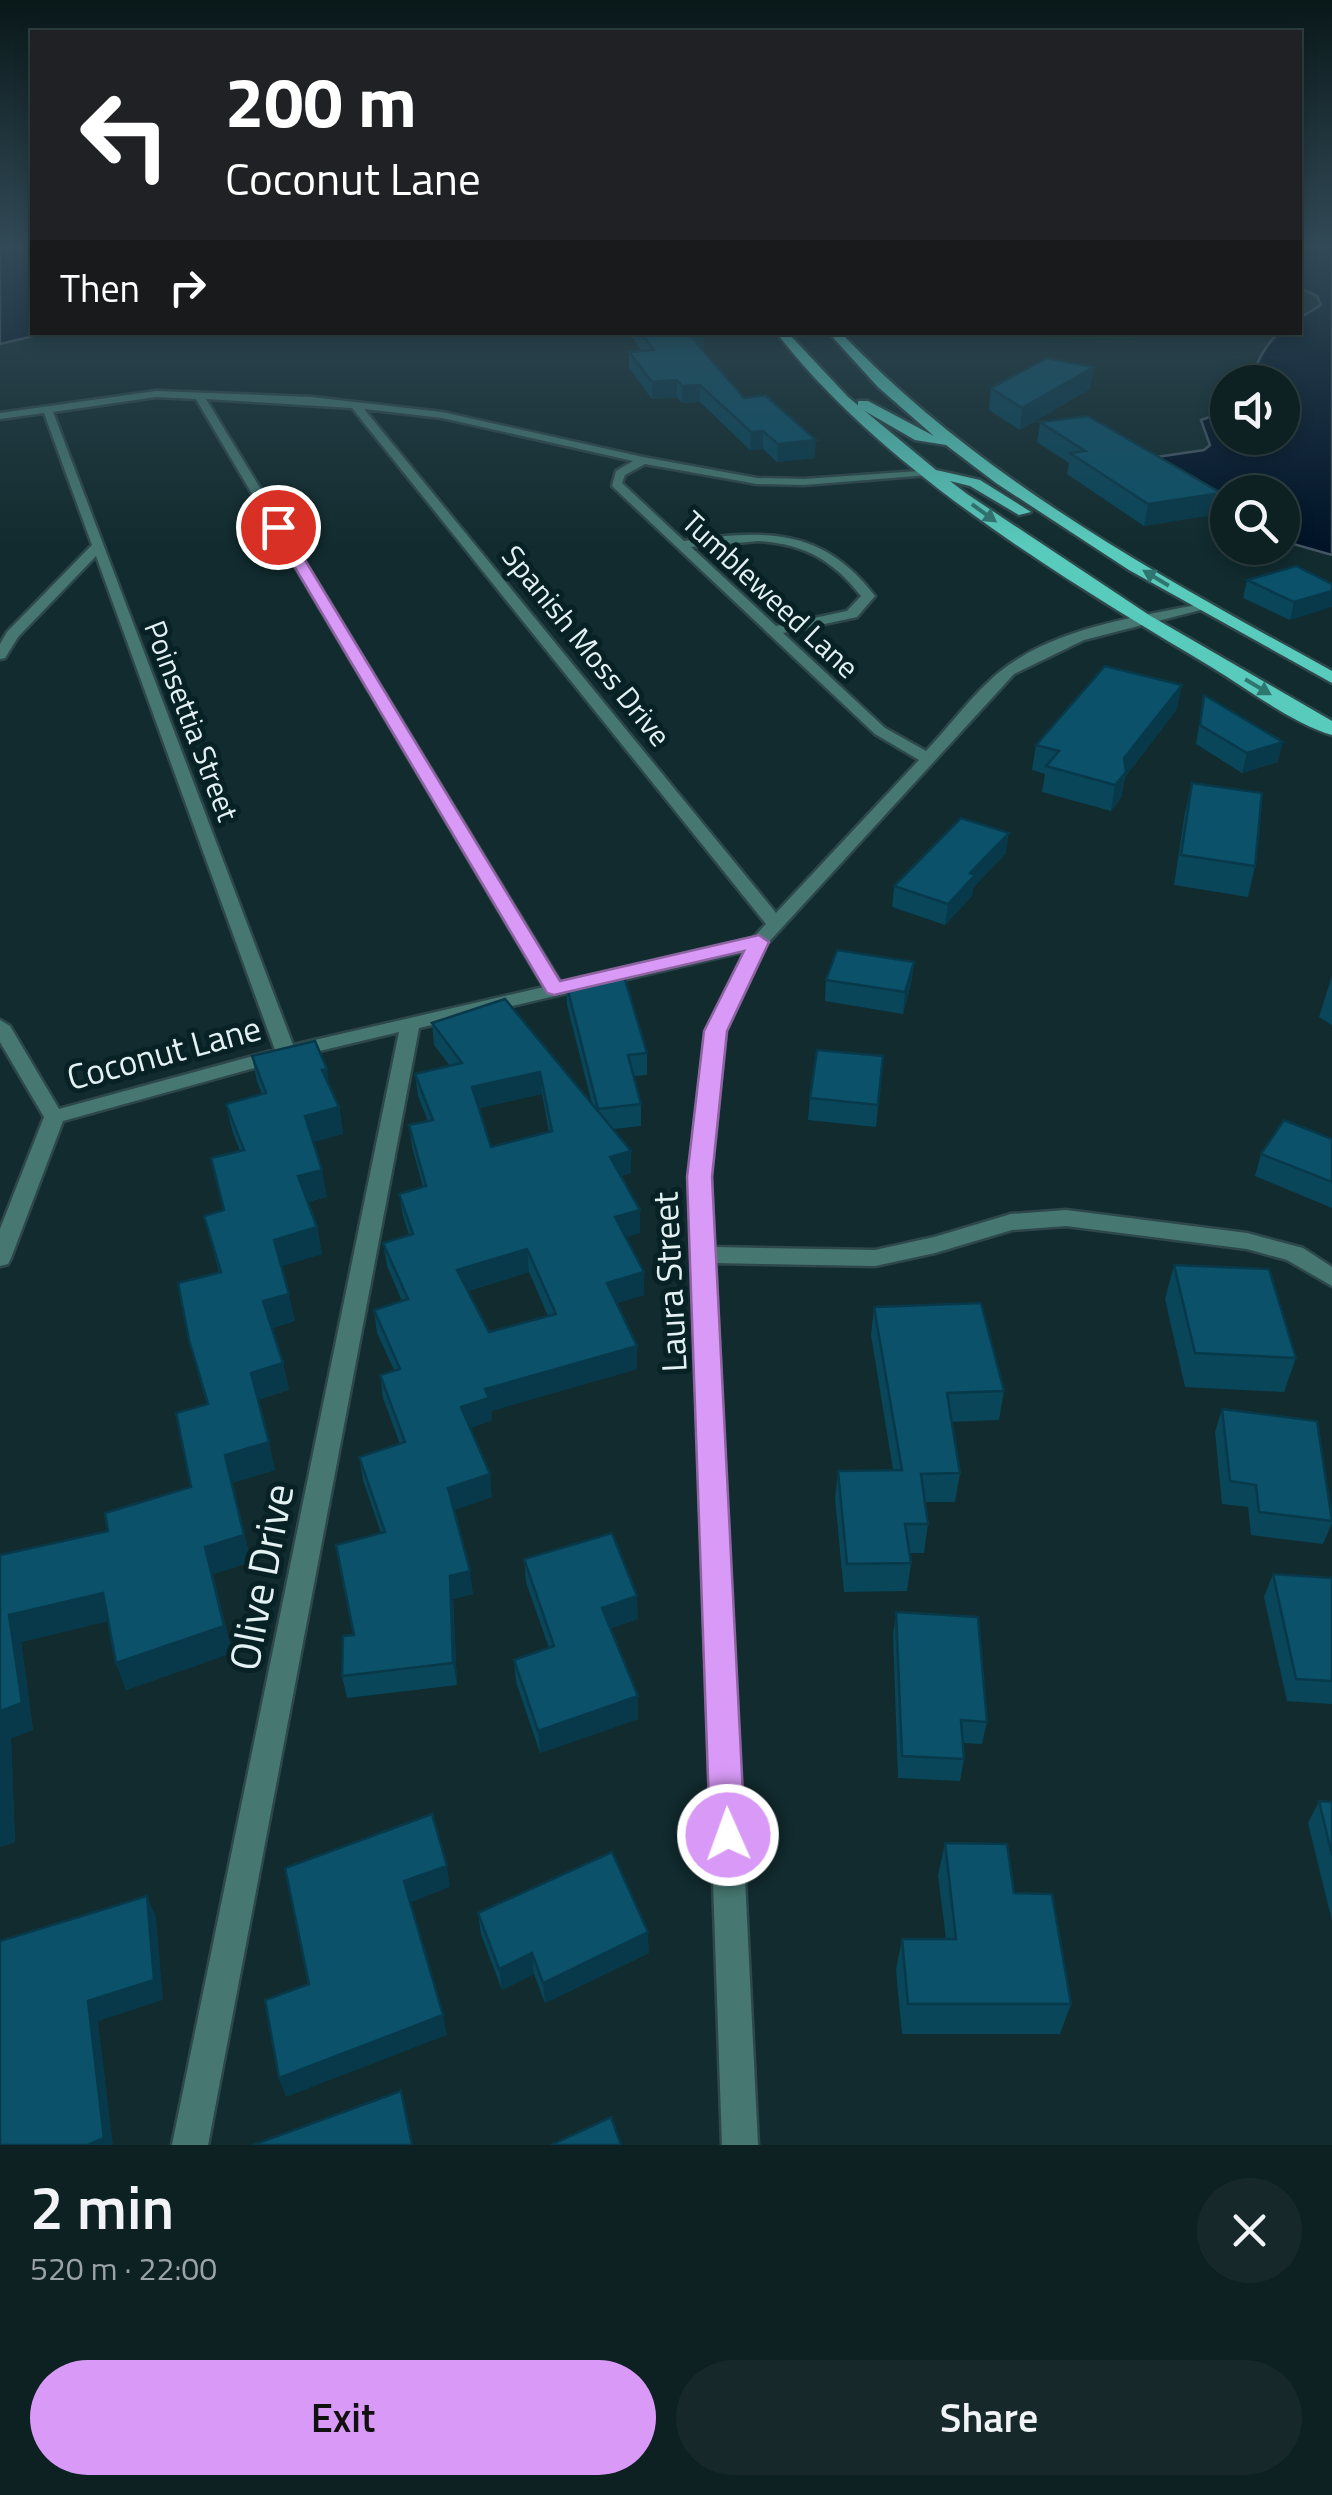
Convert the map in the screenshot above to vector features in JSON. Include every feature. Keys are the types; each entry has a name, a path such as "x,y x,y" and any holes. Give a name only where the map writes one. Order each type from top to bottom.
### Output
{"main road":[{"path":"795,347 832,389 929,472 1004,527 1147,620 1332,729"},
{"path":"847,347 952,442 1107,548 1332,678"},
{"path":"832,389 920,437 952,442"},
{"path":"929,472 974,483 1024,511 1107,548"}],"street":[{"path":"0,416 123,397 199,395 354,404 478,422 733,478 780,482 929,472"},
{"path":"199,395 554,988"},
{"name":"Spanish Moss Drive","path":"354,404 775,922"},
{"name":"Poinsettia Street","path":"47,408 286,1053"},
{"name":"Tumbleweed Lane","path":"643,460 620,474 616,484 880,731 927,758"},
{"path":"678,545 755,535 796,539 828,554 856,577 868,596 852,614 772,631"},
{"path":"0,655 12,635 96,548"},
{"name":"Laura Street","path":"740,2145 700,1177 716,1031 759,942 775,922 1009,672 1040,651 1070,639 1204,607"},
{"name":"Coconut Lane","path":"54,1116 286,1053 759,942"},
{"name":"Olive Drive","path":"190,2145 410,1025"},
{"path":"0,1026 54,1116 0,1258"},
{"path":"705,1255 875,1258 1011,1222 1066,1218 1248,1240 1295,1254 1332,1278"}],"water":[{"path":"1267,347 1332,347 1332,555 1300,546 1300,475 1210,475 1210,501 1150,458 1204,450 1210,445 1210,455 1300,455 1300,365 1257,365"},
{"path":"1210,417 1210,445 1201,420"}],"building":[{"path":"652,347 700,347 744,398 765,395 816,440 778,444 763,431 751,432 700,385 682,386 677,380 652,382 629,352 654,350"},
{"path":"1047,358 1094,367 1022,408 991,388"},
{"path":"1088,416 1210,487 1210,495 1148,504 1070,453 1085,451 1040,422"},
{"path":"1296,566 1332,584 1332,591 1294,602 1247,580"},
{"path":"1105,666 1182,685 1124,758 1126,772 1115,785 1046,766 1059,751 1036,745"},
{"path":"1204,695 1283,742 1247,753 1200,725"},
{"path":"1192,783 1262,793 1255,866 1181,855"},
{"path":"961,818 1009,833 970,873 975,875 948,904 894,886"},
{"path":"837,950 914,962 905,992 826,980"},
{"path":"624,976 647,1053 628,1055 641,1104 598,1109 566,983"},
{"path":"505,999 631,1151 610,1157 640,1210 615,1217 644,1272 607,1283 637,1346 485,1389 489,1398 461,1407 490,1474 448,1488 470,1571 450,1576 453,1663 342,1676 343,1636 354,1635 336,1545 385,1532 359,1457 405,1442 380,1375 400,1369 374,1310 408,1299 383,1243 413,1234 399,1194 426,1186 409,1125 433,1120 415,1074 462,1063 432,1023","holes":["540,1072 552,1131 491,1147 472,1087","527,1249 556,1314 489,1332 457,1270"]},
{"path":"315,1041 327,1069 322,1070 339,1107 305,1116 322,1170 298,1176 317,1227 274,1240 289,1294 263,1301 283,1363 251,1373 269,1442 225,1455 244,1535 205,1547 224,1626 116,1663 103,1593 9,1615 22,1703 0,1711 0,1555 108,1531 105,1513 191,1487 176,1413 208,1404 189,1340 178,1283 221,1272 204,1216 224,1210 211,1158 244,1150 226,1104 266,1093 252,1056"},
{"path":"817,1050 883,1056 878,1105 810,1098"},
{"path":"1284,1120 1332,1139 1332,1182 1261,1154"},
{"path":"1174,1265 1269,1269 1296,1358 1195,1353"},
{"path":"981,1303 1004,1391 947,1393 960,1473 921,1474 928,1524 905,1524 911,1563 847,1564 838,1471 902,1470 874,1307"},
{"path":"1222,1409 1317,1421 1332,1521 1259,1512 1256,1485 1230,1481"},
{"path":"612,1533 637,1596 602,1608 638,1696 538,1731 514,1660 554,1646 524,1559"},
{"path":"1273,1574 1332,1578 1332,1681 1296,1679"},
{"path":"896,1612 978,1617 987,1722 961,1720 964,1759 902,1756"},
{"path":"0,1752 2,1816 0,1817"},
{"path":"1319,1801 1332,1802 1332,1855"},
{"path":"432,1814 447,1866 404,1881 443,2015 279,2078 265,2000 309,1984 285,1868"},
{"path":"945,1843 1007,1844 1014,1893 1052,1894 1071,2004 908,2004 902,1939 956,1939"},
{"path":"612,1852 648,1932 543,1983 532,1953 499,1969 478,1913"},
{"path":"147,1896 154,1980 88,2001 104,2138 88,2145 0,2145 0,1941"},
{"path":"401,2091 412,2145 253,2145"},
{"path":"611,2117 621,2145 551,2145"}],"route":[{"path":"278,527 554,988 759,942 716,1031 700,1177 728,1835"}]}
